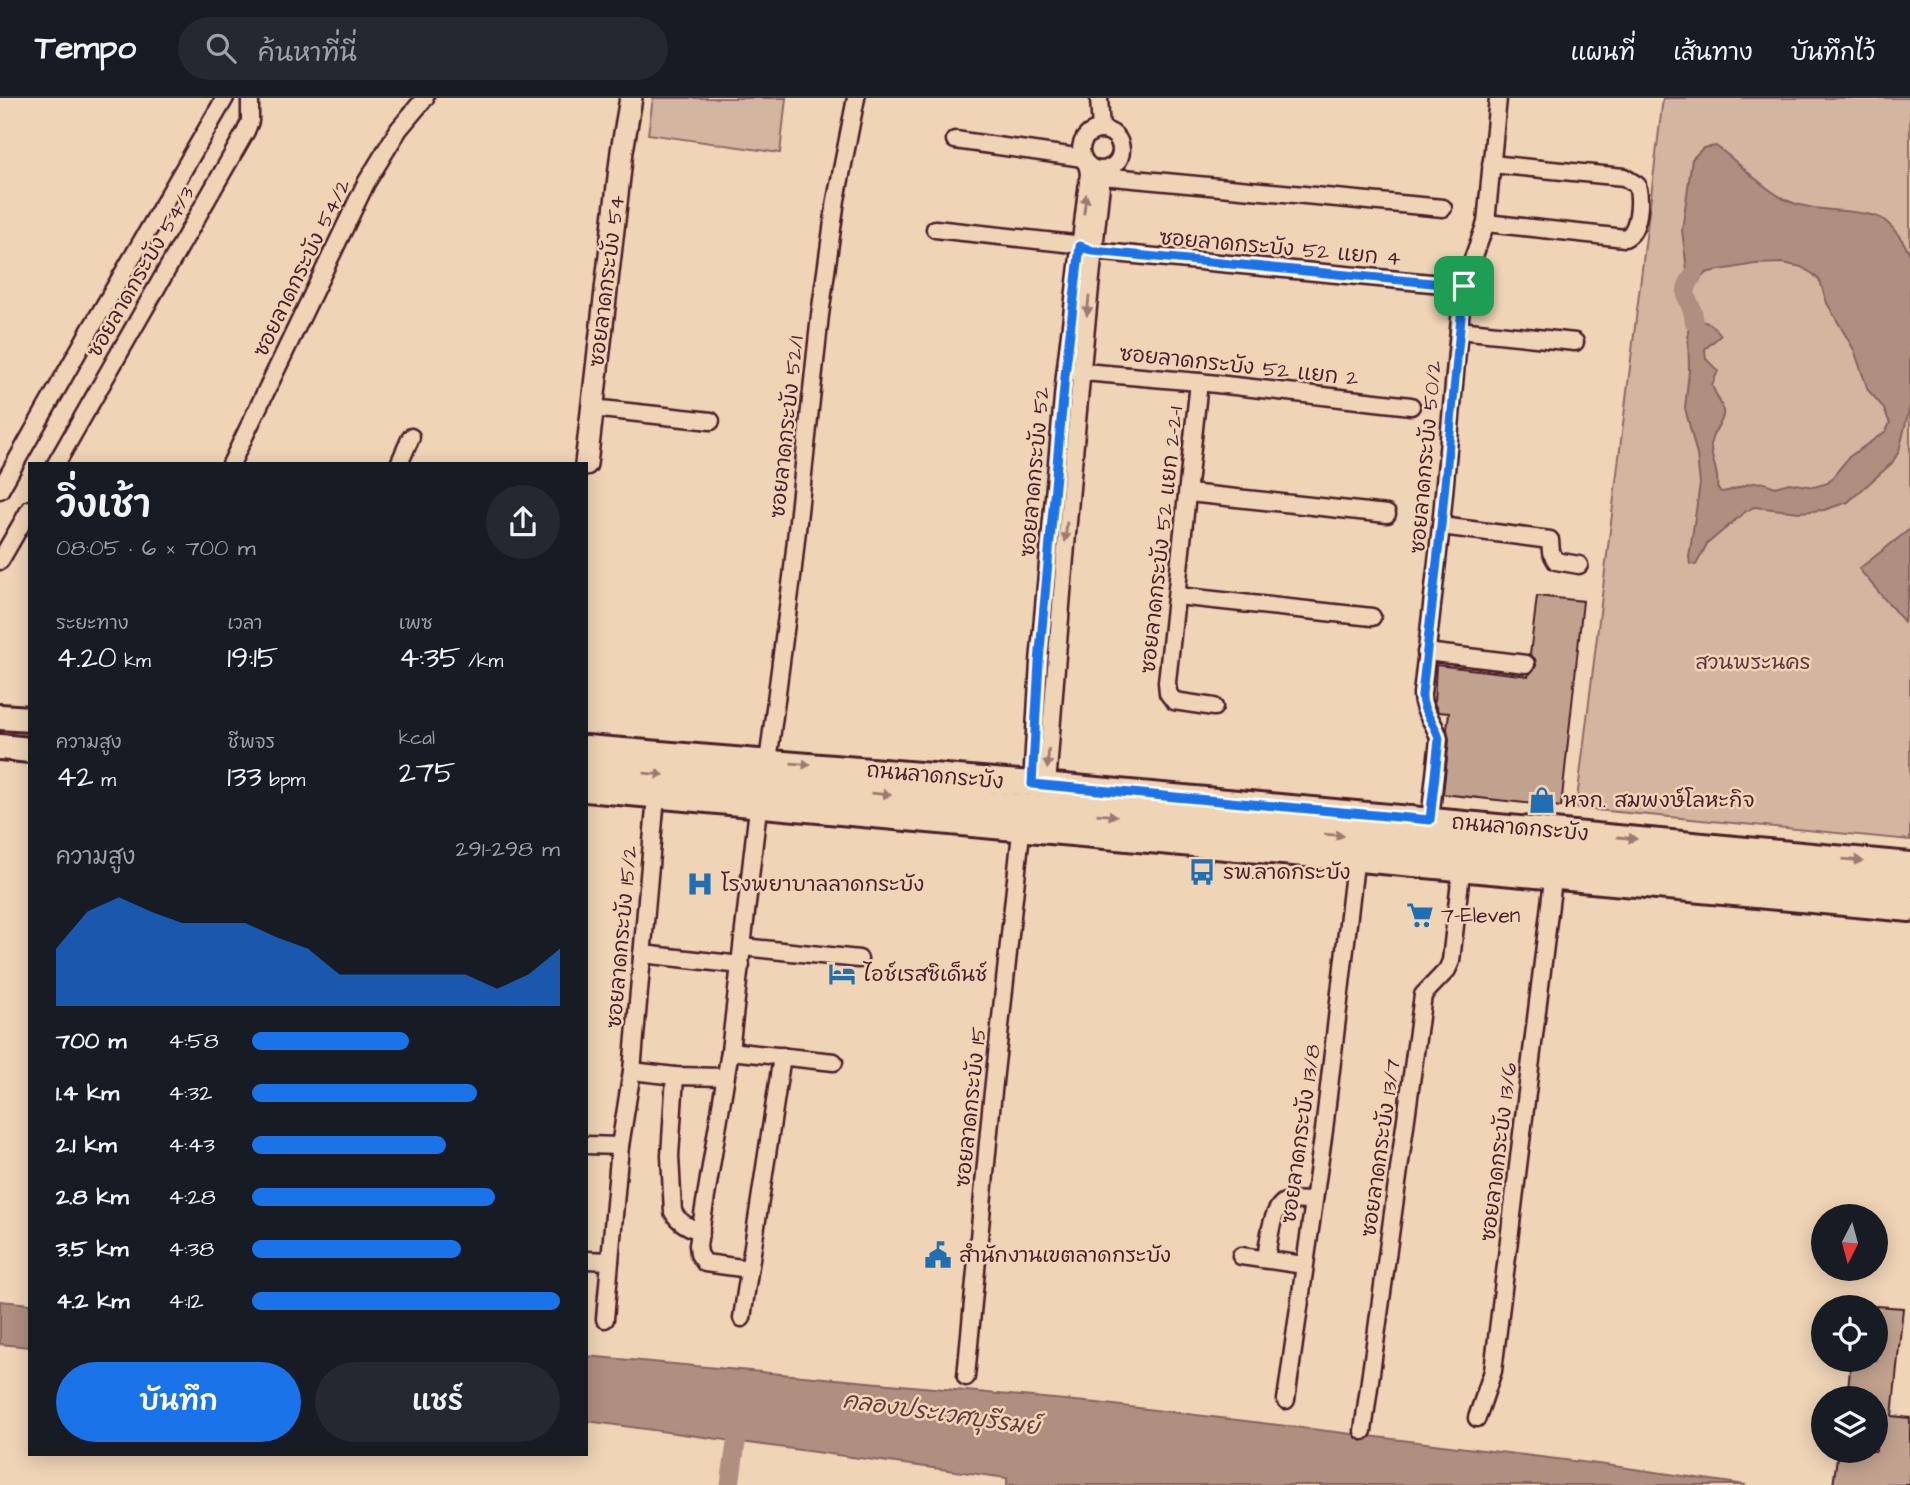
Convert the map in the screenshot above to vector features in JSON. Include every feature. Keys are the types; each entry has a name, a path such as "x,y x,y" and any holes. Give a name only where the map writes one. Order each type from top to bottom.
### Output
{"main road":[{"name":"ซอยลาดกระบัง 54","path":"586,462 622,151 631,98"},
{"path":"0,701 28,704"},
{"path":"0,717 28,719"},
{"path":"0,736 28,738"},
{"path":"0,747 28,750"},
{"name":"ถนนลาดกระบัง","path":"588,748 1040,785 1910,865"},
{"path":"588,768 1910,886"},
{"path":"588,789 1910,909"},
{"path":"588,802 1910,922"}],"street":[{"path":"0,489 225,98"},
{"name":"ซอยลาดกระบัง 54/3","path":"57,462 246,131 250,121 250,98"},
{"name":"ซอยลาดกระบัง 54/2","path":"232,462 366,183 399,129 425,98"},
{"name":"ซอยลาดกระบัง 52/1","path":"768,762 792,578 820,315 836,201 856,98"},
{"path":"1099,98 1101,130"},
{"name":"ซอยลาดกระบัง 50/2","path":"1430,820 1439,739 1422,700 1426,652 1464,286 1486,223 1498,98"},
{"name":"ซอยลาดกระบัง 52","path":"1040,785 1039,662 1087,249 1089,173 1081,150 1086,136 1101,130 1116,138 1120,145 1120,154 1106,172 1087,249"},
{"path":"955,140 1085,161 1092,169 1106,172 1443,208"},
{"path":"1486,223 1625,239 1631,236 1634,230 1639,194 1637,185 1624,177 1491,164"},
{"name":"ซอยลาดกระบัง 52 แยก 4","path":"935,229 1087,249 1464,286"},
{"path":"1459,330 1576,342"},
{"name":"ซอยลาดกระบัง 52 แยก 2","path":"1073,374 1199,382 1411,406"},
{"name":"ซอยลาดกระบัง 52 แยก 2-2-1","path":"1199,382 1168,693 1174,701 1180,703 1214,707"},
{"path":"592,408 711,421"},
{"path":"400,462 411,437"},
{"path":"1189,493 1387,514"},
{"path":"0,561 28,512"},
{"path":"1441,526 1550,540 1551,552 1556,561 1578,565"},
{"path":"1177,596 1372,617"},
{"path":"1426,652 1526,664"},
{"name":"ซอยลาดกระบัง 15/2","path":"605,1319 620,1146 632,1072 654,808"},
{"path":"749,1269 705,1263 701,1260 698,1245 730,1051 757,817"},
{"name":"ซอยลาดกระบัง 15","path":"966,1377 1020,842"},
{"name":"ซอยลาดกระบัง 13/8","path":"1286,1401 1324,1130 1354,872"},
{"name":"ซอยลาดกระบัง 13/7","path":"1363,1432 1423,995 1447,970 1451,961 1460,880"},
{"name":"ซอยลาดกระบัง 13/6","path":"1477,1418 1493,1371 1552,888"},
{"path":"743,947 859,959"},
{"path":"642,954 741,964"},
{"path":"730,1051 834,1062"},
{"path":"742,1318 782,1056"},
{"path":"632,1072 725,1077"},
{"path":"675,1076 670,1156 673,1212 676,1218 687,1226 701,1232"},
{"path":"588,1145 620,1146"},
{"path":"1266,1259 1273,1221 1280,1205 1287,1200 1313,1201"},
{"path":"1241,1256 1304,1265"},
{"path":"588,1260 610,1262"}],"green space":[{"path":"653,98 786,98 780,153 648,134"},
{"name":"สวนพระนคร","path":"1663,98 1910,98 1910,840 1576,808"}],"water":[{"path":"1716,146 1784,199 1809,207 1876,216 1884,220 1898,236 1910,254 1910,406 1899,451 1892,463 1848,502 1824,510 1799,512 1754,507 1707,544 1696,565 1690,564 1689,557 1700,484 1697,455 1685,408 1689,371 1688,330 1694,321 1709,324 1721,335 1705,349 1706,359 1718,371 1712,385 1723,411 1712,438 1711,448 1717,487 1721,492 1760,482 1775,487 1789,483 1814,487 1828,483 1849,457 1886,431 1890,423 1883,407 1868,390 1854,350 1827,303 1820,281 1813,274 1801,267 1783,263 1755,264 1709,272 1701,276 1693,276 1687,270 1682,230 1692,159 1703,148"},
{"path":"1910,529 1910,582 1904,622 1859,569"},
{"path":"0,1301 28,1304 28,1347 0,1344"},
{"name":"คลองประเวศบุรีรมย์","path":"588,1356 1097,1403 1606,1465 1746,1485 1007,1485 1007,1478 588,1421"}],"building":[{"path":"1537,596 1583,601 1561,807 1443,794 1449,713 1438,712 1434,703 1436,665 1528,676 1536,666 1535,659 1530,655"},
{"path":"1888,1307 1903,1308 1892,1416 1910,1418 1910,1485 1833,1485 1836,1463 1888,1463 1888,1386 1848,1386 1850,1372 1888,1372"}],"waterway":[{"path":"1693,276 1688,283 1686,295 1694,321"},
{"path":"730,1485 740,1416"}],"place":[{"name":"หจก. สมพงษ์โลหะกิจ","path":"1542,800"},
{"name":"รพ.ลาดกระบัง","path":"1202,872"},
{"name":"โรงพยาบาลลาดกระบัง","path":"700,884"},
{"name":"7-Eleven","path":"1420,915"},
{"name":"ไอช์เรสซิเด็นช์","path":"842,974"},
{"name":"สำนักงานเขตลาดกระบัง","path":"938,1255"}],"route":[{"path":"1080,246 1093,251 1464,286 1422,694 1423,708 1437,730 1439,739 1430,820 1032,784 1039,662 1065,376 1080,246"}]}
